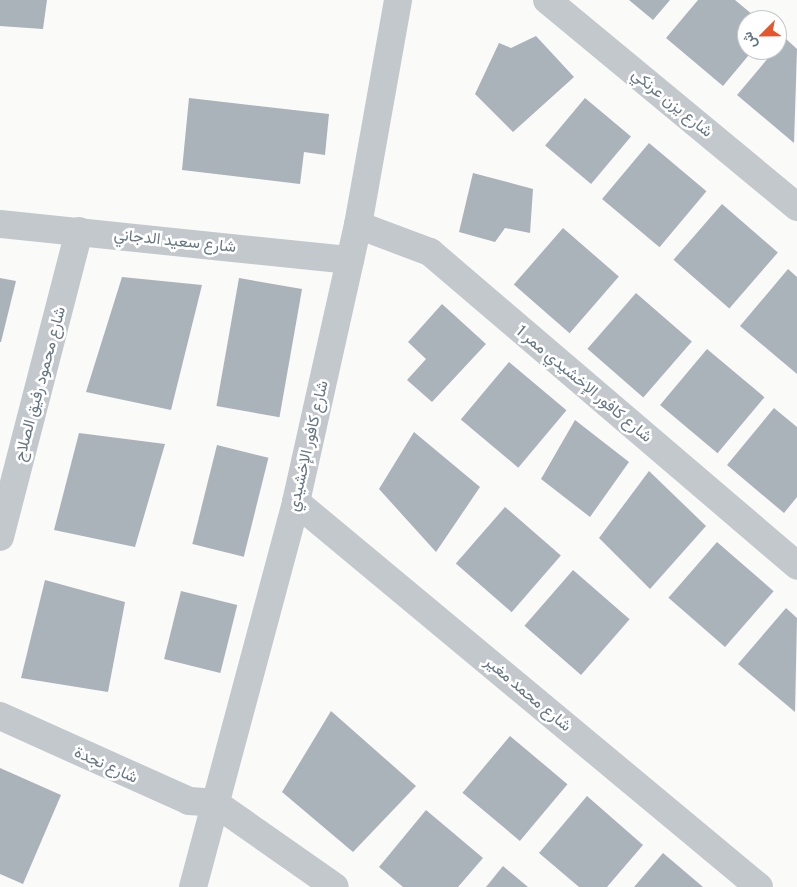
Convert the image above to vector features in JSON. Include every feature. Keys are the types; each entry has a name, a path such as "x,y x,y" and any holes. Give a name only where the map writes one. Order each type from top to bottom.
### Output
{"street":[{"name":"شارع كافور الإخشيدي","path":"193,887 296,502 358,225 398,0"},
{"name":"شارع يزن عرنكي","path":"547,0 797,207"},
{"name":"شارع سعيد الدجاني","path":"0,224 350,260"},
{"name":"شارع كافور الإخشيدي ممر 1","path":"358,225 430,252 794,556"},
{"name":"شارع محمود رفيق الصلاح","path":"0,537 79,231"},
{"name":"شارع محمد مغير","path":"296,502 759,887"},
{"name":"شارع نجدة","path":"0,716 189,801 215,803"},
{"path":"215,803 335,887"}],"building":[{"path":"0,0 47,0 43,29 0,26"},
{"path":"629,0 670,0 653,20"},
{"path":"698,0 735,0 747,10 737,10 737,60 745,60 723,86 666,38"},
{"path":"536,36 574,77 513,132 475,94 499,43 511,48"},
{"path":"787,40 797,49 794,143 737,95 766,60 787,60"},
{"path":"189,98 329,114 325,155 304,152 300,184 182,170"},
{"path":"585,98 631,137 591,184 545,145"},
{"path":"649,143 706,191 660,247 602,199"},
{"path":"473,173 533,189 530,233 505,228 495,242 459,232"},
{"path":"722,204 778,253 729,308 673,260"},
{"path":"563,228 619,277 570,333 514,285"},
{"path":"788,269 797,277 797,374 740,326"},
{"path":"122,277 202,285 171,410 86,392"},
{"path":"0,278 16,281 1,342 0,342"},
{"path":"239,278 302,289 279,417 216,406"},
{"path":"636,293 692,342 643,397 587,349"},
{"path":"442,304 486,344 432,402 407,380 426,359 408,342"},
{"path":"707,349 764,397 718,453 660,405"},
{"path":"509,362 566,410 518,468 461,419"},
{"path":"774,408 797,427 797,497 784,513 727,465"},
{"path":"575,420 629,462 590,517 541,479"},
{"path":"414,432 480,487 436,552 379,489"},
{"path":"79,433 165,444 135,547 54,530"},
{"path":"217,445 268,458 244,557 192,544"},
{"path":"649,471 706,526 650,589 599,538"},
{"path":"505,507 561,556 512,612 456,564"},
{"path":"717,542 774,591 725,647 668,598"},
{"path":"573,570 630,619 581,675 524,626"},
{"path":"45,580 125,602 108,692 21,678"},
{"path":"181,591 237,605 220,673 164,659"},
{"path":"786,608 797,618 795,712 738,664"},
{"path":"331,711 416,786 353,852 282,792"},
{"path":"510,736 567,784 520,841 462,793"},
{"path":"0,768 61,795 23,884 0,874"},
{"path":"587,796 643,845 607,887 579,887 539,853"},
{"path":"426,810 483,858 458,887 403,887 379,867"},
{"path":"663,853 703,887 634,887"},
{"path":"503,866 528,887 486,887"}]}
